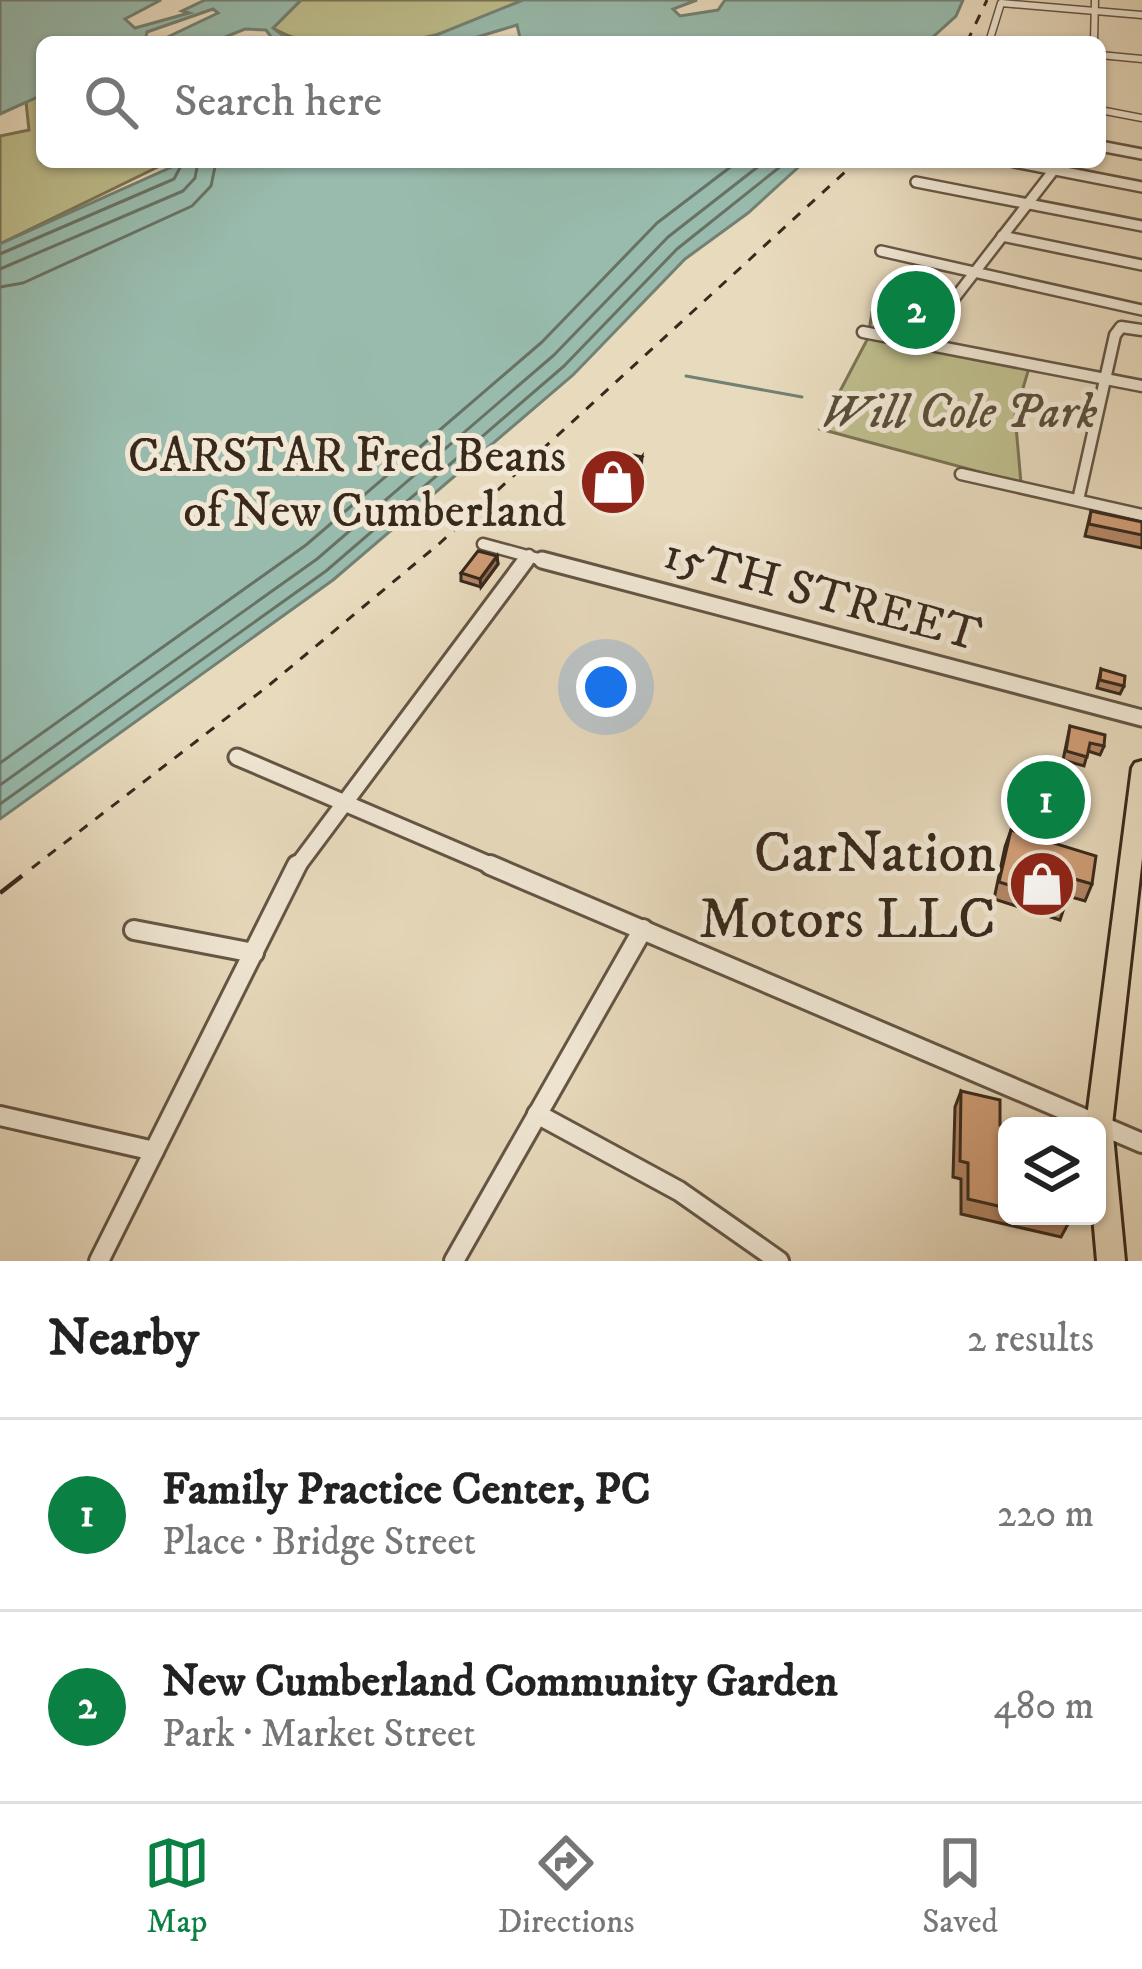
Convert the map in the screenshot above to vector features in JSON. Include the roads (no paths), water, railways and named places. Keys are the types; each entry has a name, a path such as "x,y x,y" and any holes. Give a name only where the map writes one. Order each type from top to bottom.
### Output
{"main road":[{"path":"1100,1117 1142,768"},
{"path":"1106,1204 1111,1261"}],"street":[{"path":"1094,36 1095,0"},
{"path":"991,36 1000,4 1142,15"},
{"path":"1106,55 1142,58"},
{"path":"1106,111 1142,118"},
{"path":"1106,147 1142,154"},
{"path":"920,344 1055,168"},
{"path":"1065,168 1142,187"},
{"path":"916,182 1142,226"},
{"path":"1002,236 1142,266"},
{"path":"881,251 1142,310"},
{"path":"1078,500 1117,329 1142,330"},
{"path":"863,332 1142,386"},
{"path":"961,475 1142,515"},
{"name":"15TH STREET","path":"483,544 1142,718"},
{"path":"99,1261 304,854 529,555"},
{"path":"237,757 1080,1117"},
{"path":"454,1261 643,929"},
{"path":"134,930 254,953"},
{"path":"537,1114 679,1191 779,1261"},
{"path":"0,1116 154,1151"},
{"path":"1106,1128 1142,1143"}],"water":[{"path":"0,0 161,0 125,19 135,28 189,13 182,11 205,0 301,0 273,28 284,36 245,29 228,36 170,36 218,13 213,9 146,36 36,36 36,98 0,114"},
{"path":"523,0 697,0 673,9 680,16 718,10 725,0 963,0 956,16 934,36 520,36 517,25 481,36 434,36"},
{"path":"170,168 797,168 748,213 685,259 573,375 333,580 0,819 0,244"}],"waterway":[{"path":"686,376 802,397"}],"railway":[{"path":"970,36 987,0"},
{"path":"32,868 268,686 440,543 849,168"},
{"path":"0,893 36,865"}],"place":[{"name":"New Cumberland Community Garden","path":"916,310"},
{"name":"CARSTAR Fred Beans of New Cumberland","path":"613,482"},
{"name":"Family Practice Center, PC","path":"1046,800"},
{"name":"CarNation Motors LLC","path":"1042,884"}],"park label":[{"name":"Will Cole Park","path":"959,410"}]}
